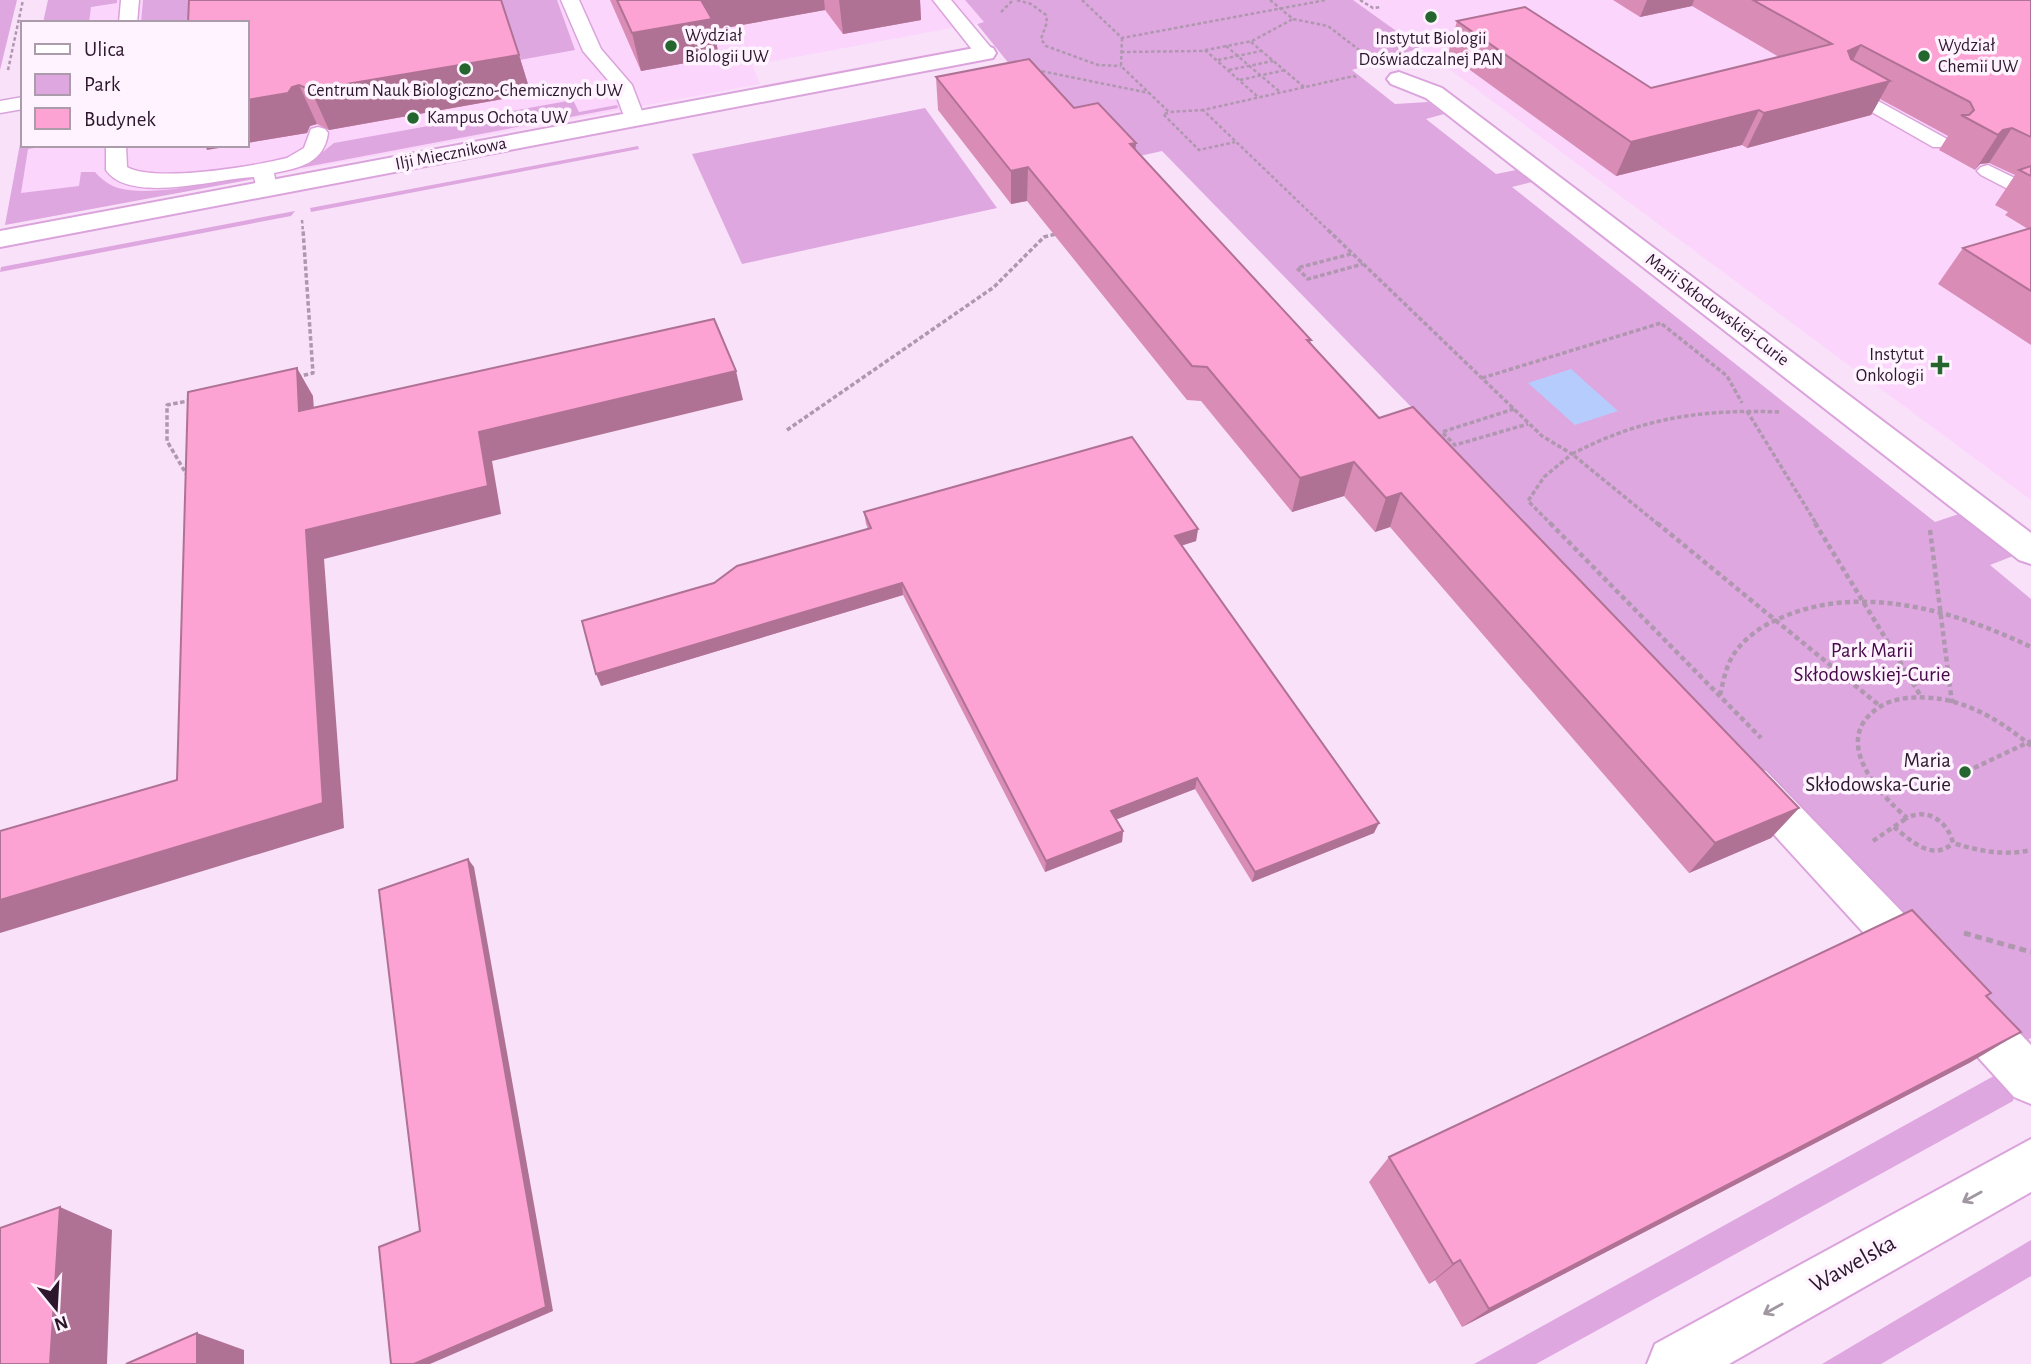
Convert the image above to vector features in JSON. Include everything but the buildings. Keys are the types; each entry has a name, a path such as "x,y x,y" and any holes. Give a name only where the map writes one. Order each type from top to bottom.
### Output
{"street":[{"name":"Ilji Miecznikowa","path":"0,239 259,180 635,119 985,53"},
{"name":"Marii Skłodowskiej-Curie","path":"1399,79 1434,93 2031,551"},
{"path":"1746,750 2031,1080"},
{"name":"Wawelska","path":"1675,1364 2031,1164"}],"lane":[{"path":"128,21 130,0"},
{"path":"570,0 592,51 622,85 635,119"},
{"path":"942,0 985,53"},
{"path":"1842,87 1940,144"},
{"path":"0,107 21,103"},
{"path":"116,147 117,170 123,176 134,179 259,180 312,155 319,142 318,133"},
{"path":"1988,171 2031,195"}],"path":[{"path":"6,79 23,0"},
{"path":"1017,0 1031,4 1046,15 1047,22 1041,39 1046,46 1098,65 1121,66 1169,113"},
{"path":"1082,0 1122,38"},
{"path":"1270,0 1293,19 1328,26 1399,79"},
{"path":"1122,38 1325,0"},
{"path":"1360,0 1373,8 1381,7"},
{"path":"1121,52 1205,50 1226,46 1250,41 1293,19"},
{"path":"1121,66 1122,38"},
{"path":"1250,41 1304,87"},
{"path":"1226,46 1281,92"},
{"path":"1205,50 1259,97"},
{"path":"1217,60 1262,51"},
{"path":"985,53 1051,74 1149,93"},
{"path":"1228,70 1273,61"},
{"path":"1239,80 1285,70"},
{"path":"1236,142 1199,150 1163,114 1203,110 1354,76 1365,84"},
{"path":"1203,110 1542,436 1572,454 1880,706"},
{"path":"286,379 313,373 302,214"},
{"path":"787,430 994,286 1044,237 1066,232"},
{"path":"1352,253 1297,268 1308,279 1363,264"},
{"path":"1650,315 1727,376 1742,403"},
{"path":"1482,378 1661,323"},
{"path":"194,399 167,405 167,442 195,487"},
{"path":"1514,409 1442,432 1455,445 1529,424"},
{"path":"1746,750 1720,696 1528,501 1544,477 1572,454 1613,433 1673,415 1746,411 1787,413"},
{"path":"1746,411 1922,698"},
{"path":"1929,526 1952,702"},
{"path":"1720,696 1733,655 1751,636 1775,620 1823,605 1862,601 1887,602 1940,612 1991,628 2031,647"},
{"path":"1894,827 1910,840 1931,850 1940,852 1949,849 1953,843 1952,835 1936,818 1920,814 1907,818 1893,807 1867,774 1860,757 1860,728 1867,716 1880,706 1891,701 1922,698 1952,702 1990,717 2030,743"},
{"path":"1974,768 2030,743"},
{"path":"1953,843 1978,851 2000,853 2031,850"}],"shaded area":[{"name":"Kampus Ochota UW","path":"48,0 965,0 984,22 752,65 760,84 5,225 21,139 21,147 248,147 248,21 43,21"},
{"name":"Instytut Onkologii","path":"1353,0 2031,0 2031,500 1426,52"}],"green space":[{"path":"0,0 17,0 0,70"},
{"path":"48,0 117,0 117,3 91,7 89,21 43,21"},
{"path":"143,0 202,0 202,21 141,21"},
{"path":"500,0 557,0 575,50 514,61"},
{"name":"Park Marii Skłodowskiej-Curie","path":"965,0 1353,0 1420,48 1352,70 1395,104 1428,102 1444,114 1426,119 1496,174 1516,170 1532,182 1512,187 1935,522 1959,514 2013,556 1990,565 2031,599 2031,1038 2022,1043 1685,689 1657,701 1419,415 1162,151 1113,162 1019,76 977,24 984,22"},
{"path":"573,100 579,112 617,105 618,108 279,172 315,158 334,143"},
{"path":"925,108 997,208 742,264 692,154"},
{"path":"21,139 21,147 40,147 28,149 21,193 79,186 81,172 95,172 118,188 146,191 241,177 254,179 5,225"},
{"path":"638,146 639,149 311,212 310,208"},
{"path":"295,211 291,216 0,272 1,267"},
{"path":"2001,1072 2014,1092 2013,1101 1536,1364 1474,1364"},
{"path":"2031,1240 2031,1276 1881,1364 1822,1364"}],"water":[{"path":"1571,369 1618,411 1575,425 1528,383"}],"place":[{"name":"Instytut Biologii Doświadczalnej PAN","path":"1431,17"},
{"name":"Wydział Biologii UW","path":"671,46"},
{"name":"Wydział Chemii UW","path":"1924,56"},
{"name":"Centrum Nauk Biologiczno-Chemicznych UW","path":"465,69"},
{"name":"Kampus Ochota UW","path":"413,118"},
{"name":"Instytut Onkologii","path":"1940,365"},
{"name":"Maria Skłodowska-Curie","path":"1965,772"}]}
